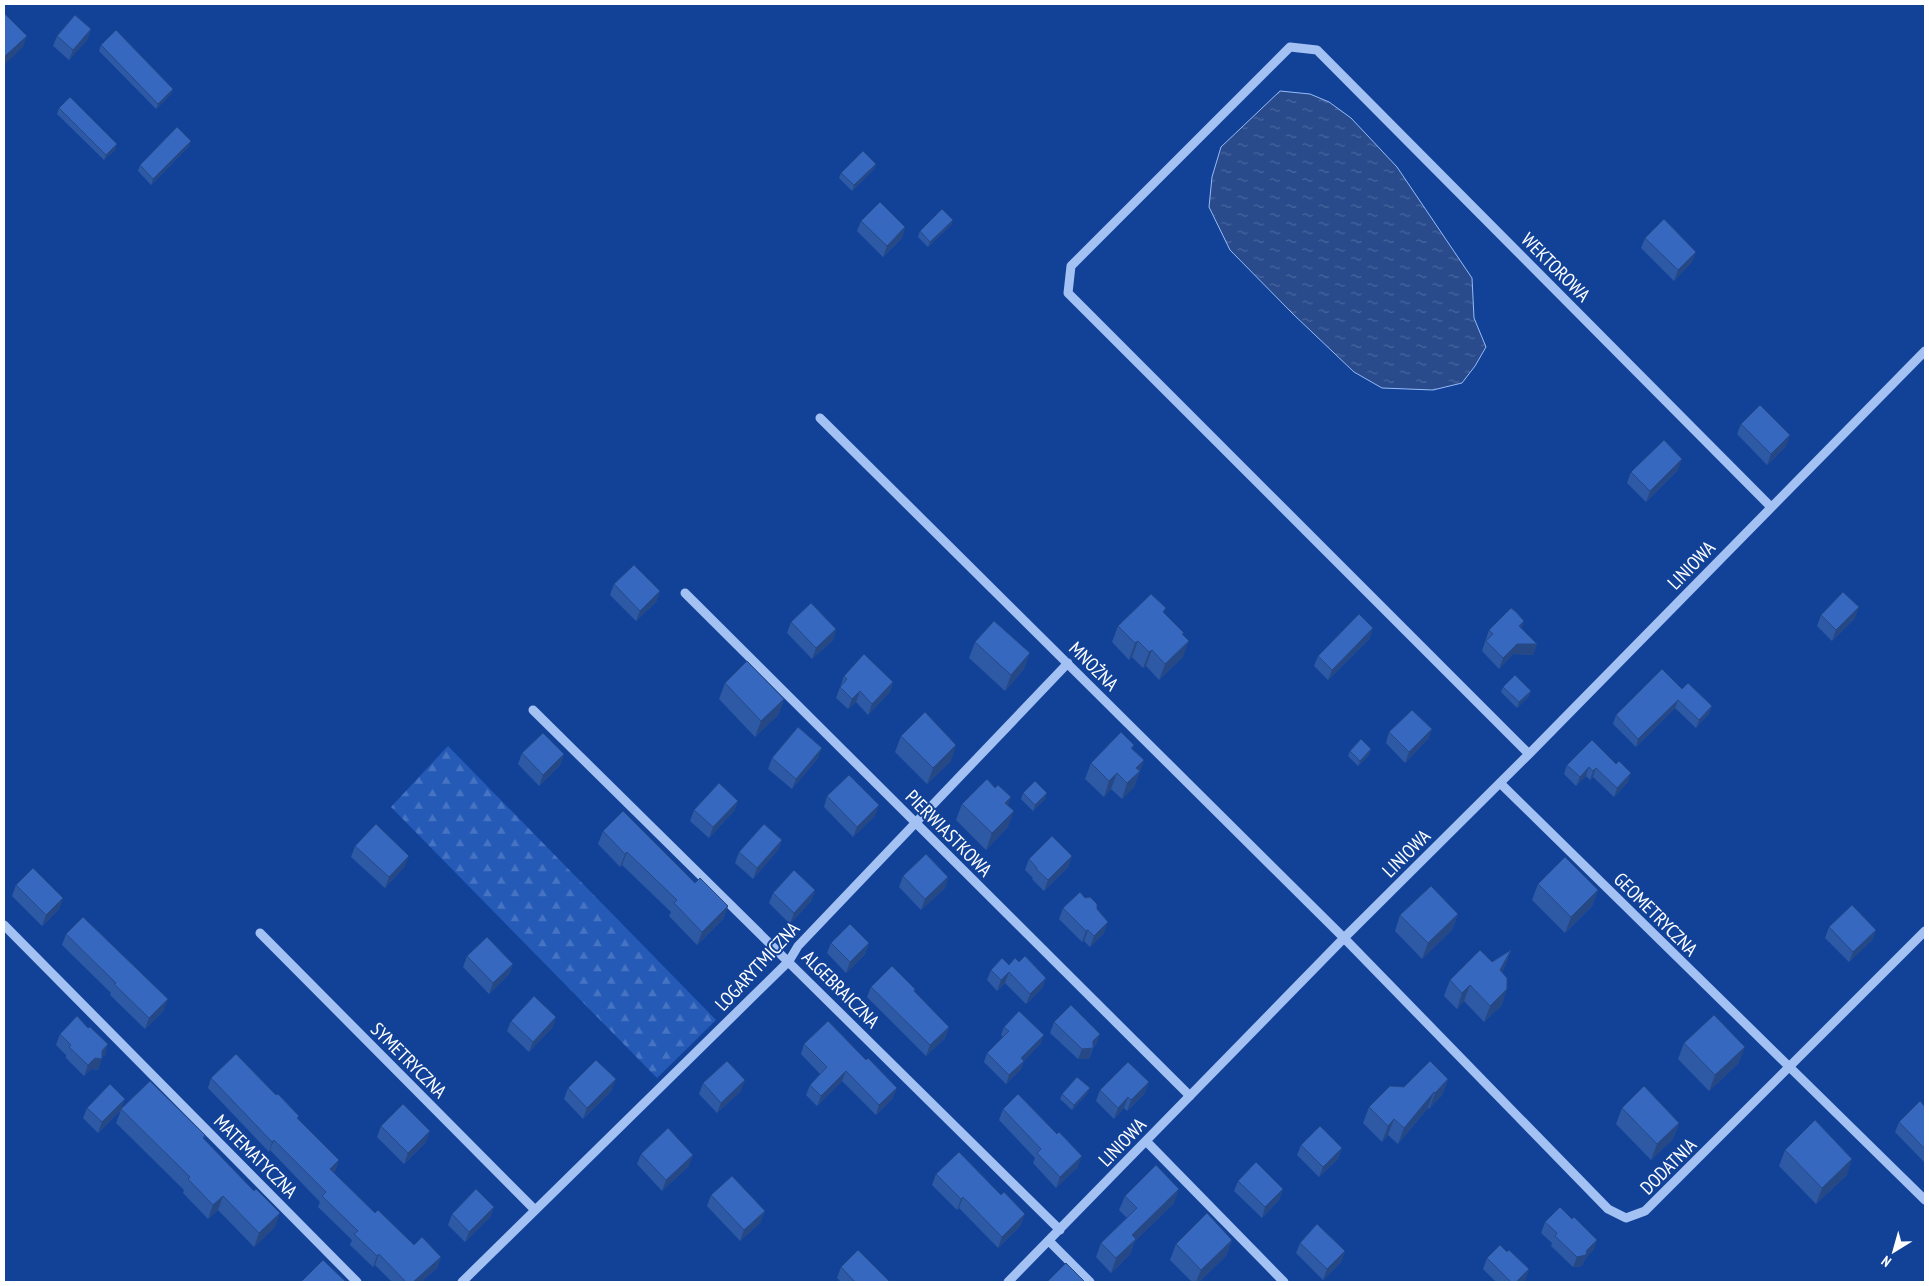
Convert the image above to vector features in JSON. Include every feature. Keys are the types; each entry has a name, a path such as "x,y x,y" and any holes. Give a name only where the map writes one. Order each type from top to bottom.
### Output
{"street":[{"name":"WEKTOROWA","path":"1529,754 1068,293 1071,266 1290,47 1317,50 1771,507"},
{"name":"LINIOWA","path":"1008,1282 1344,938 1529,754 1925,350"},
{"name":"MNOŻNA","path":"820,418 1344,938"},
{"name":"PIERWIASTKOWA","path":"685,593 1190,1096"},
{"name":"LOGARYTMICZNA","path":"462,1282 789,961 798,946 1068,664"},
{"name":"ALGEBRAICZNA","path":"533,710 1060,1230"},
{"name":"GEOMETRYCZNA","path":"1500,783 1925,1200"},
{"name":"MATEMATYCZNA","path":"4,925 356,1282"},
{"name":"DODATNIA","path":"1344,938 1608,1209 1626,1218 1646,1212 1925,931"},
{"name":"SYMETRYCZNA","path":"260,933 535,1210"},
{"path":"1146,1141 1284,1282"},
{"path":"1049,1241 1090,1282"}],"green space":[{"path":"448,746 716,1020 657,1078 391,807"}],"water":[{"path":"1280,91 1310,94 1329,102 1351,118 1397,167 1472,278 1474,318 1486,347 1462,383 1433,390 1382,388 1354,372 1230,250 1209,207 1212,177 1221,147"}],"building":[{"path":"4,13 27,36 4,57"},
{"path":"75,15 91,29 73,50 57,36"},
{"path":"116,30 173,89 158,104 101,45"},
{"path":"70,97 117,144 106,155 59,108"},
{"path":"177,127 191,141 153,179 140,165"},
{"path":"863,151 876,164 854,185 841,173"},
{"path":"880,202 905,227 887,246 861,221"},
{"path":"942,209 953,220 930,242 920,231"},
{"path":"1664,219 1696,252 1678,270 1645,238"},
{"path":"1760,405 1790,435 1771,454 1741,424"},
{"path":"1664,440 1682,459 1650,491 1631,472"},
{"path":"634,565 660,591 640,611 614,584"},
{"path":"1843,592 1859,607 1836,630 1821,615"},
{"path":"1151,594 1166,608 1163,612 1184,633 1182,634 1189,641 1165,664 1152,650 1149,652 1138,641 1135,643 1118,626"},
{"path":"811,603 836,629 816,648 791,622"},
{"path":"1511,608 1524,621 1519,626 1537,644 1517,644 1503,658 1486,641 1493,634 1489,630"},
{"path":"1359,614 1373,628 1332,670 1318,656"},
{"path":"994,621 1030,653 1011,675 975,642"},
{"path":"864,654 893,682 872,704 860,691 852,699 840,687 847,679 844,676"},
{"path":"747,661 784,699 761,721 725,683"},
{"path":"1662,669 1682,689 1688,683 1712,706 1699,720 1678,700 1638,739 1616,715"},
{"path":"1515,675 1531,691 1519,702 1503,687"},
{"path":"1412,710 1432,729 1409,752 1389,732"},
{"path":"925,712 956,745 933,768 901,736"},
{"path":"798,727 822,748 796,779 772,758"},
{"path":"1121,732 1134,745 1131,748 1144,760 1136,768 1140,771 1127,783 1117,773 1109,781 1091,763"},
{"path":"543,733 564,754 543,775 522,753"},
{"path":"1361,739 1371,749 1360,761 1350,751"},
{"path":"1592,740 1616,764 1619,761 1631,773 1617,788 1596,768 1593,771 1589,767 1580,777 1567,765"},
{"path":"849,775 879,805 857,827 827,796"},
{"path":"987,779 995,788 998,785 1011,797 1005,803 1014,811 992,833 962,804"},
{"path":"1035,781 1047,793 1035,805 1023,793"},
{"path":"719,783 738,801 713,827 694,810"},
{"path":"623,811 695,883 700,878 728,906 702,932 674,903 677,900 627,852 625,854 603,831"},
{"path":"376,824 409,856 389,877 355,846"},
{"path":"764,824 782,840 757,868 739,852"},
{"path":"1052,836 1072,856 1048,880 1036,869 1029,859"},
{"path":"926,854 948,877 925,899 903,876"},
{"path":"1565,857 1598,890 1571,917 1538,884"},
{"path":"33,868 63,898 46,915 16,885"},
{"path":"794,870 815,890 794,913 773,893"},
{"path":"1431,886 1458,914 1428,943 1400,915"},
{"path":"1080,892 1085,898 1090,897 1097,904 1097,909 1108,922 1094,936 1088,930 1086,931 1063,908"},
{"path":"1852,905 1876,930 1853,952 1829,927"},
{"path":"83,917 168,999 149,1018 66,934"},
{"path":"850,924 869,943 850,962 831,943"},
{"path":"487,937 513,964 493,983 467,956"},
{"path":"1480,950 1492,962 1511,950 1500,970 1507,978 1507,989 1490,1006 1470,985 1462,993 1450,980"},
{"path":"1025,956 1046,978 1030,994 1009,972 1001,980 991,970 1002,958 1009,965 1015,958 1019,962"},
{"path":"892,966 949,1027 930,1045 871,987"},
{"path":"534,996 556,1017 533,1042 511,1021"},
{"path":"1071,1005 1100,1034 1093,1041 1093,1048 1082,1049 1054,1022"},
{"path":"1019,1011 1044,1035 1021,1058 1024,1061 1009,1075 987,1053 1009,1031 1004,1027"},
{"path":"1714,1015 1745,1047 1715,1075 1684,1043"},
{"path":"77,1016 88,1028 90,1027 108,1044 102,1051 102,1059 95,1058 88,1065 69,1047 71,1045 60,1034"},
{"path":"828,1021 866,1060 868,1058 897,1088 879,1105 846,1071 821,1096 810,1085 827,1067 804,1044"},
{"path":"236,1054 276,1095 278,1094 299,1116 297,1118 339,1160 330,1169 375,1213 378,1210 414,1245 422,1237 441,1257 413,1282 406,1282 379,1254 377,1256 354,1234 358,1231 322,1196 326,1192 274,1140 272,1142 211,1078"},
{"path":"596,1060 616,1079 587,1108 568,1088"},
{"path":"727,1061 745,1080 721,1103 703,1083"},
{"path":"1430,1061 1448,1079 1434,1092 1404,1128 1394,1119 1388,1126 1369,1107 1390,1086 1404,1087"},
{"path":"1128,1062 1149,1082 1131,1100 1128,1097 1118,1108 1100,1090"},
{"path":"1077,1077 1090,1088 1074,1105 1062,1094"},
{"path":"150,1081 205,1135 203,1138 254,1191 256,1189 280,1213 259,1233 223,1196 213,1205 188,1179 190,1177 121,1109"},
{"path":"110,1084 125,1099 102,1122 87,1108"},
{"path":"1644,1086 1679,1123 1657,1144 1622,1108"},
{"path":"1018,1094 1057,1134 1059,1132 1082,1156 1060,1177 1037,1153 1041,1149 1003,1109"},
{"path":"1920,1101 1925,1107 1925,1149 1899,1122"},
{"path":"403,1104 430,1131 408,1153 381,1126"},
{"path":"1815,1120 1852,1159 1822,1188 1785,1150"},
{"path":"1320,1126 1342,1148 1323,1167 1301,1145"},
{"path":"668,1128 693,1155 666,1180 641,1154"},
{"path":"959,1152 1001,1195 1004,1192 1025,1214 1002,1237 963,1197 961,1199 936,1174"},
{"path":"1256,1162 1283,1189 1265,1207 1238,1181"},
{"path":"1156,1165 1179,1189 1132,1235 1136,1239 1116,1258 1101,1243 1137,1208 1125,1196"},
{"path":"732,1176 765,1211 744,1230 711,1195"},
{"path":"476,1189 494,1207 469,1232 452,1214"},
{"path":"1560,1207 1572,1219 1574,1217 1597,1240 1587,1250 1586,1255 1577,1257 1555,1236 1557,1233 1545,1222"},
{"path":"1207,1213 1232,1240 1201,1270 1176,1244"},
{"path":"1317,1224 1345,1251 1327,1269 1300,1243"},
{"path":"1500,1245 1507,1252 1509,1250 1529,1269 1516,1282 1511,1282 1487,1258"},
{"path":"858,1250 890,1282 855,1282 841,1267"},
{"path":"323,1260 346,1282 301,1282"},
{"path":"1066,1263 1085,1282 1047,1282"}]}
